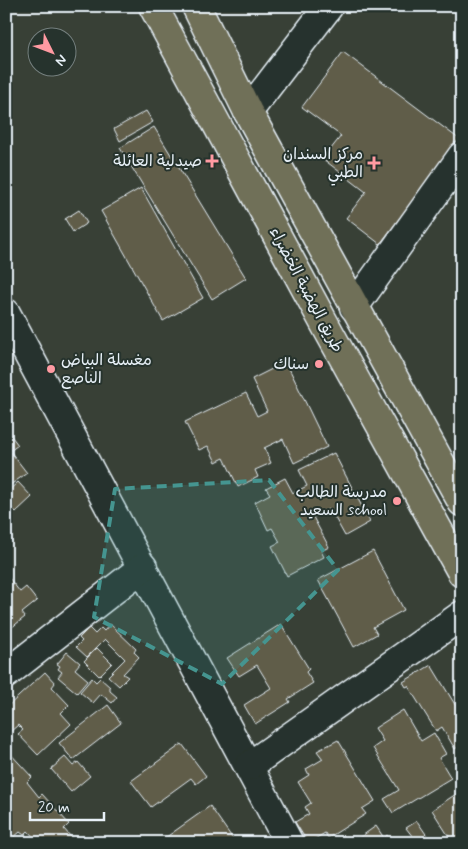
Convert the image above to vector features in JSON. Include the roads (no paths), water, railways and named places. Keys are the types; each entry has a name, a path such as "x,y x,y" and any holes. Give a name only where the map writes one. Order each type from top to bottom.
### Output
{"main road":[{"name":"طريق الهضبة الخضراء","path":"153,6 462,573"},
{"name":"طريق الهضبة الخضراء","path":"196,6 248,112 462,502"},
{"path":"253,192 283,177"}],"street":[{"path":"248,112 329,6"},
{"path":"354,307 462,156"},
{"path":"6,314 250,766 289,843"},
{"path":"6,674 143,567"},
{"path":"250,766 462,615"}],"place":[{"name":"صيدلية العائلة","path":"212,161"},
{"name":"مركز السندان الطبي","path":"374,163"},
{"name":"سناك","path":"319,364"},
{"name":"مغسلة البياض الناصع","path":"51,369"},
{"name":"مدرسة الطالب السعيد school","path":"397,501"}]}
